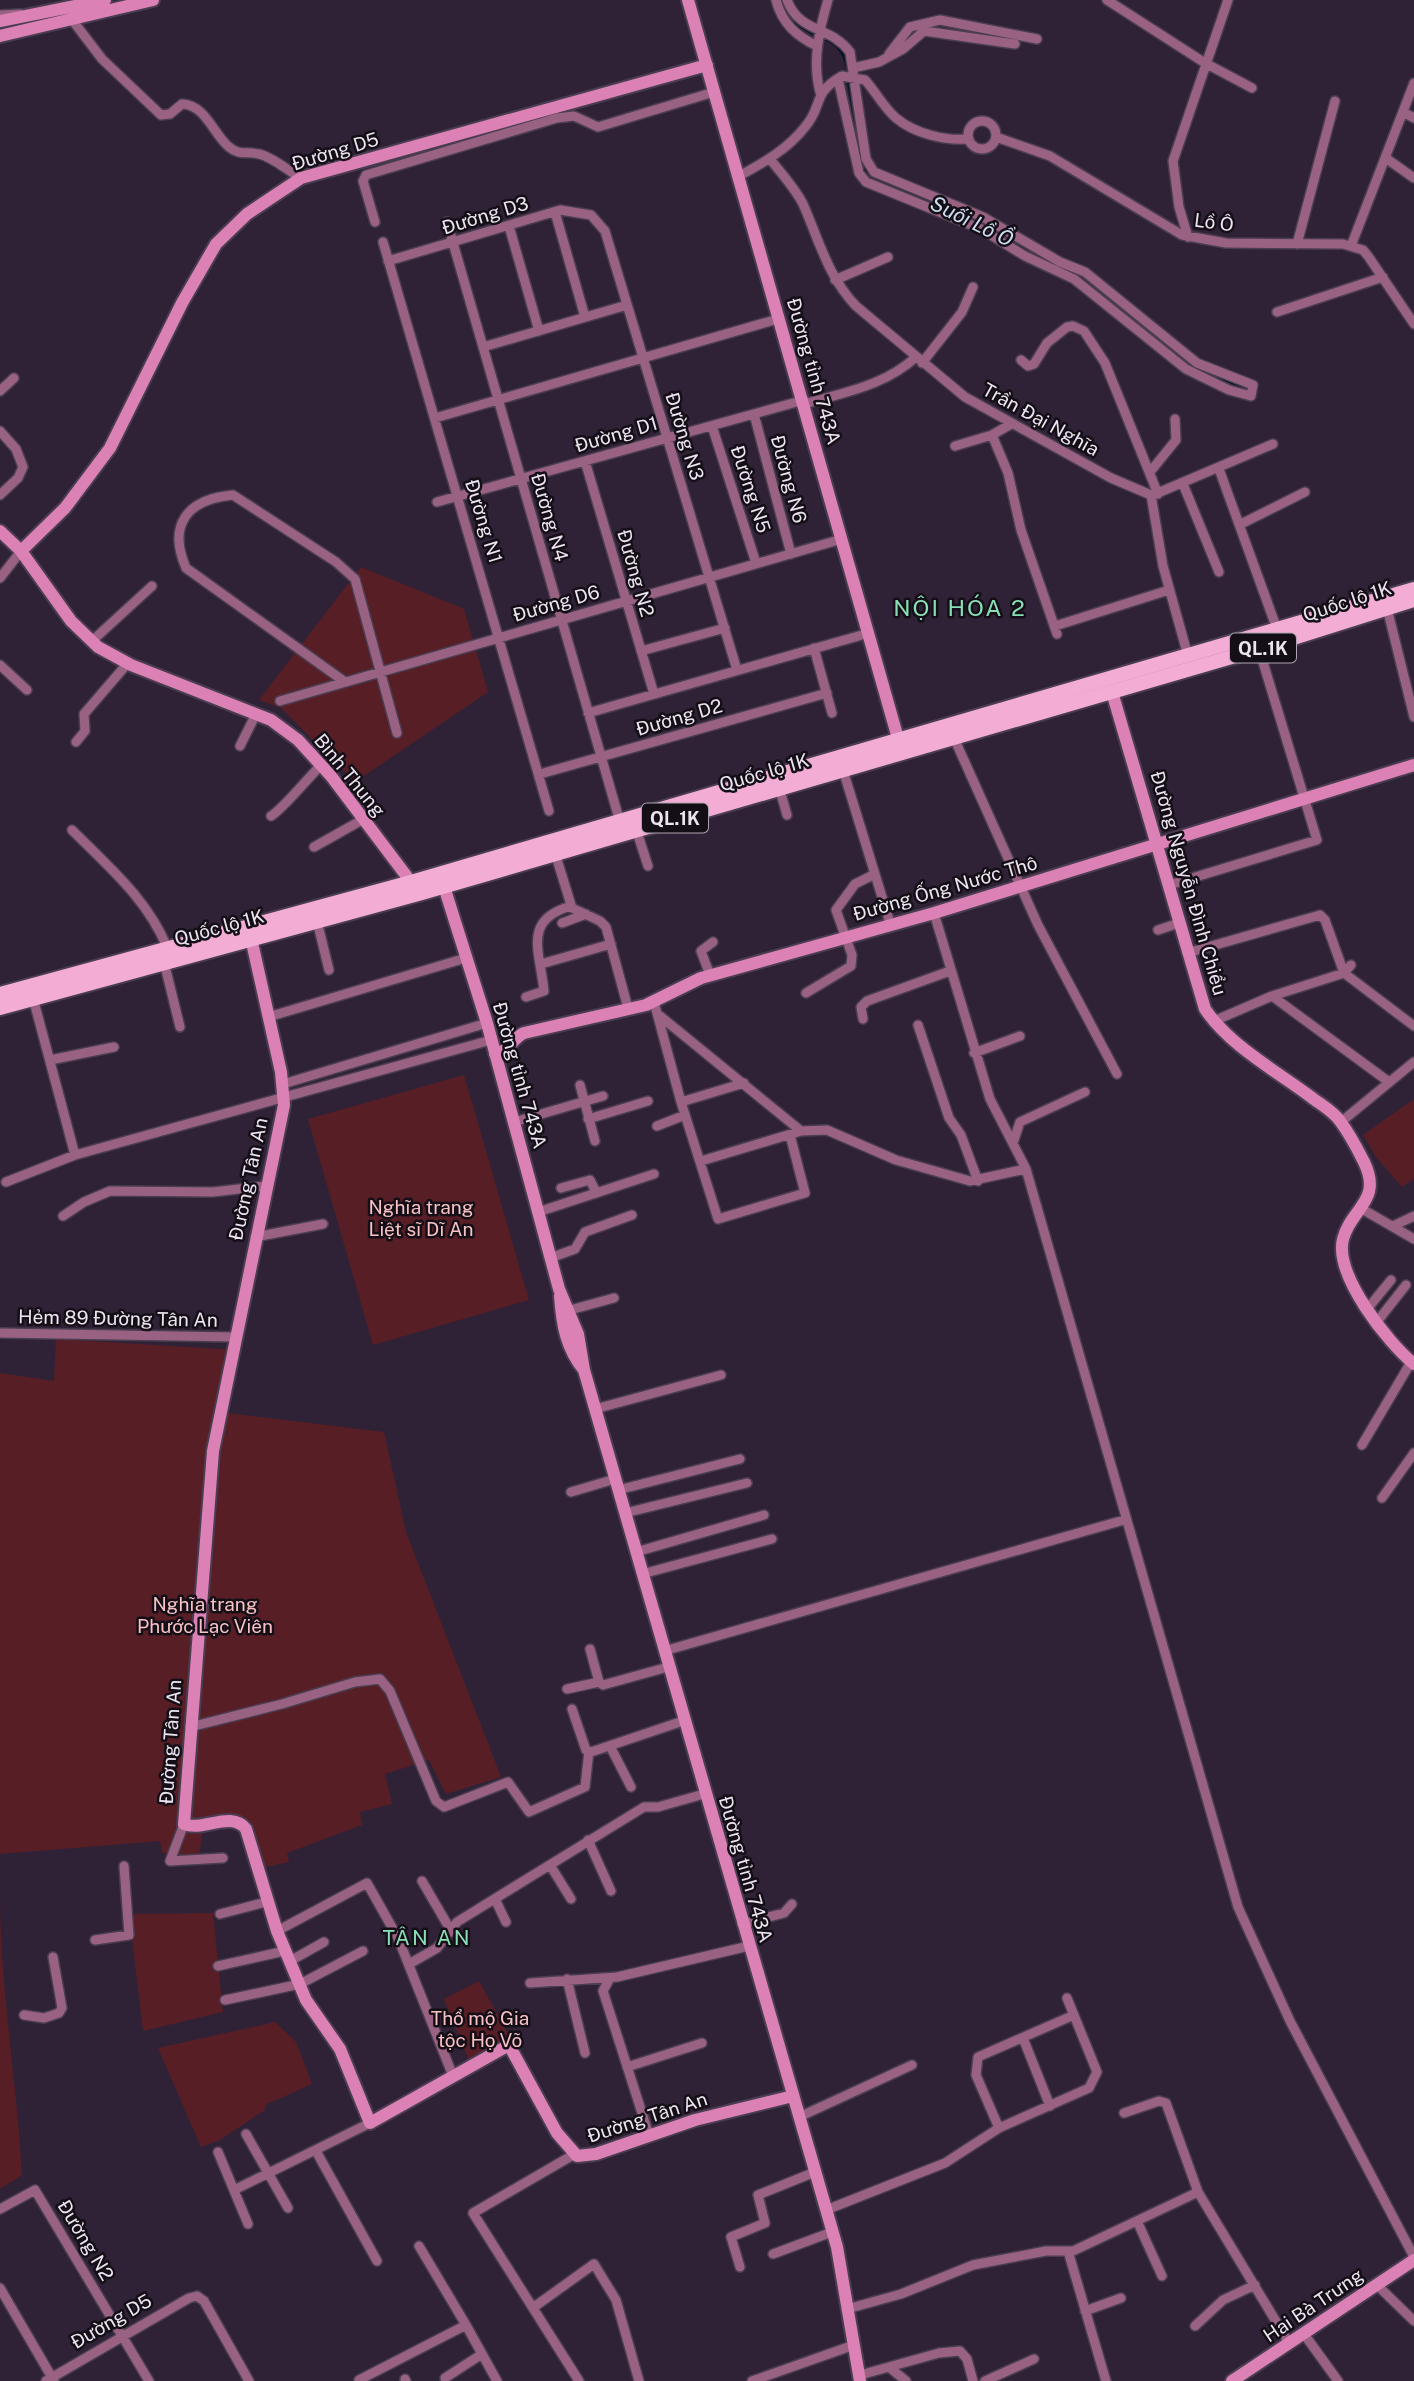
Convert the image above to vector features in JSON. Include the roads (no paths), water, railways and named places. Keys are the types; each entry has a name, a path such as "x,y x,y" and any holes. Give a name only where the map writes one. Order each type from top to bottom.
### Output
{"main road":[{"name":"Quốc lộ 1K","path":"442,879 555,853 843,770 900,746 954,738 1188,656 1414,589"},
{"name":"Quốc lộ 1K","path":"249,932 317,921 620,822 900,746 1110,685 1259,649 1414,600"},
{"name":"Quốc lộ 1K","path":"0,994 166,955 416,887"},
{"name":"Quốc lộ 1K","path":"0,1008 166,955"}],"street":[{"path":"0,21 105,0"},
{"path":"0,36 153,0"},
{"name":"Đường tỉnh 743A","path":"688,0 900,746"},
{"path":"776,0 785,22 794,33 841,40 850,52 847,75 862,179 981,229 1025,256 1073,279 1125,312 1198,363 1253,385 1251,396 1230,390 1186,369 1125,312 1085,272 1060,262 982,217 874,172 866,159 847,75"},
{"path":"787,0 800,22 819,38"},
{"path":"739,176 770,159 804,129 813,115 820,92 816,78 819,38 828,0"},
{"path":"1107,0 1205,63 1252,88"},
{"path":"1188,237 1176,196 1173,161 1228,0"},
{"path":"0,15 27,16 54,6 64,9 102,59 161,115 170,114 182,104 187,104 203,114 232,149 243,155 260,154 301,178"},
{"path":"888,56 910,27 940,20 1037,38"},
{"path":"820,92 847,75 903,49 924,31 1015,44"},
{"name":"Đường D5","path":"0,578 21,551 65,508 110,448 182,303 216,244 247,214 301,178 707,65"},
{"name":"Lồ Ô","path":"847,75 864,80 896,118 907,124 950,140 969,139"},
{"path":"1414,83 1387,159 1351,246 1363,250 1414,324"},
{"path":"374,222 363,178 378,170 557,118 574,116 598,127 714,92"},
{"path":"1297,244 1335,101"},
{"path":"1403,112 1414,118"},
{"name":"Lồ Ô","path":"982,121 993,127 996,137 993,144 985,149 976,147 969,139 970,128 982,121"},
{"name":"Lồ Ô","path":"996,137 1050,156 1173,232 1188,237 1226,243 1351,246"},
{"name":"Trần Đại Nghĩa","path":"770,159 802,202 835,280 856,306 965,397 1111,478 1154,494"},
{"path":"1387,159 1414,178"},
{"name":"Đường D3","path":"388,261 454,244 555,212 571,210 591,215"},
{"path":"555,212 585,317"},
{"name":"Đường N3","path":"591,215 605,231 737,670"},
{"name":"Đường N4","path":"447,222 620,822"},
{"path":"509,226 539,331"},
{"name":"Đường N1","path":"383,242 549,811"},
{"path":"835,280 888,257"},
{"path":"1277,312 1383,277"},
{"path":"804,402 894,375 919,360 962,312 973,287"},
{"path":"483,346 627,305"},
{"path":"435,418 778,319"},
{"path":"1021,360 1028,366 1034,364 1047,343 1067,327 1073,326 1084,331 1105,363 1150,472 1169,590 1188,656"},
{"path":"0,391 14,378"},
{"name":"Đường D1","path":"438,502 804,402"},
{"name":"Đường N6","path":"754,414 791,554"},
{"path":"1150,472 1176,440 1175,419"},
{"path":"955,446 992,435 1011,424"},
{"name":"Đường N5","path":"712,426 756,563"},
{"path":"0,431 16,449 23,467 18,478 0,495"},
{"path":"992,435 1008,473 1021,530 1056,630 1169,590"},
{"path":"1154,494 1219,469 1273,444"},
{"name":"Đường N2","path":"585,461 654,694"},
{"path":"1219,469 1277,629"},
{"path":"1183,484 1219,572"},
{"path":"1241,524 1305,492"},
{"path":"345,682 186,568 181,557 179,536 186,513 201,502 233,495 336,562 355,579 397,733"},
{"name":"Bình Thung","path":"0,531 21,551 63,611 92,641 127,664 256,713 285,729 321,765 416,887"},
{"name":"Đường D6","path":"280,701 842,539"},
{"path":"92,641 152,586"},
{"path":"1387,608 1414,717"},
{"path":"641,651 725,628"},
{"path":"589,713 869,632"},
{"path":"814,648 832,713"},
{"path":"1169,885 1315,841 1317,838 1259,649"},
{"path":"76,742 85,732 84,714 127,664"},
{"path":"0,665 27,690"},
{"name":"Đường Nguyễn Đình Chiểu","path":"1110,685 1199,994 1214,1021 1230,1038 1341,1122 1370,1177 1368,1198 1346,1231 1342,1252 1376,1323 1391,1343 1413,1363"},
{"name":"Đường D2","path":"540,774 827,693"},
{"path":"240,746 256,713"},
{"path":"954,738 1038,925 1117,1074"},
{"path":"271,816 281,809 291,794 321,765"},
{"name":"Đường Ống Nước Thô","path":"495,1054 508,1050 517,1037 524,1033 654,1002 669,992 710,975 934,913 1414,765"},
{"path":"843,770 890,923"},
{"path":"779,788 787,814"},
{"path":"314,847 362,820"},
{"path":"636,829 648,866"},
{"path":"72,830 135,892 156,921 166,955 180,1027"},
{"path":"555,853 571,906"},
{"path":"806,993 851,966 852,955 836,910 855,884 875,874"},
{"name":"Đường tỉnh 743A","path":"442,879 487,1023 559,1289 570,1310 585,1360 584,1370 683,1721 826,2210 860,2378"},
{"path":"527,997 544,991 537,938 543,919 554,911 571,906 604,924 628,1008"},
{"path":"934,913 990,1099 1026,1169 1211,1823 1250,1940 1414,2258"},
{"path":"562,923 586,914"},
{"path":"1187,953 1321,915 1344,973 1414,1026"},
{"path":"317,921 328,970"},
{"path":"1158,930 1179,923"},
{"name":"Đường Tân An","path":"249,932 284,1098 235,1337 208,1498 184,1824 198,1827 228,1821 242,1824 248,1833 266,1902 277,1931 310,2005 341,2049 370,2123 509,2045 553,2126 573,2155 589,2157 703,2118 793,2096"},
{"path":"710,975 701,952 713,942"},
{"path":"541,964 611,944"},
{"path":"268,1017 466,958"},
{"path":"1214,1021 1272,996 1344,973 1351,965"},
{"path":"863,1019 861,1007 867,1001 950,971"},
{"path":"1272,996 1389,1082"},
{"path":"33,998 75,1155"},
{"path":"654,1002 660,1016 681,1102 718,1219 804,1194 790,1135"},
{"path":"660,1016 801,1130"},
{"path":"283,1084 487,1023"},
{"path":"918,1025 949,1118 961,1135 978,1181"},
{"path":"974,1053 1020,1036"},
{"path":"6,1182 75,1155 491,1040"},
{"path":"425,1042 430,1057"},
{"path":"50,1060 114,1047"},
{"path":"408,1047 412,1062"},
{"path":"1341,1122 1414,1062"},
{"path":"681,1102 744,1083"},
{"path":"580,1085 595,1141"},
{"path":"1013,1143 1020,1122 1085,1092"},
{"path":"514,1122 603,1096"},
{"path":"588,1119 649,1101"},
{"path":"657,1126 685,1115"},
{"path":"701,1161 801,1130 827,1130 896,1160 946,1176 978,1181 1026,1169"},
{"path":"538,1212 654,1174"},
{"path":"561,1188 590,1180 596,1192"},
{"path":"63,1216 84,1202 110,1191 203,1192 265,1186"},
{"path":"1362,1209 1414,1239"},
{"path":"550,1258 575,1249 585,1232 632,1215"},
{"path":"1392,1226 1414,1216"},
{"path":"255,1237 323,1224"},
{"path":"1368,1308 1391,1280"},
{"path":"1376,1323 1406,1285"},
{"name":"Đường tỉnh 743A","path":"559,1289 561,1323 572,1356 584,1370"},
{"path":"570,1310 614,1298"},
{"name":"Hẻm 89 Đường Tân An","path":"0,1333 235,1337"},
{"path":"1362,1445 1413,1363"},
{"path":"595,1409 721,1375"},
{"path":"1382,1497 1414,1453"},
{"path":"571,1492 740,1459"},
{"path":"625,1513 747,1483"},
{"path":"636,1552 764,1515"},
{"path":"664,1651 1124,1520"},
{"path":"642,1574 772,1539"},
{"path":"590,1650 599,1682"},
{"path":"567,1689 599,1682 603,1685 668,1667"},
{"path":"190,1727 355,1682 380,1679 390,1690 436,1801 444,1807 508,1782 529,1812 585,1787 589,1751 572,1709"},
{"path":"589,1751 683,1721"},
{"path":"610,1746 631,1787"},
{"path":"409,1964 437,1948 450,1929 644,1807 657,1807 704,1794"},
{"path":"184,1824 170,1861 223,1858"},
{"path":"588,1840 611,1891"},
{"path":"550,1865 570,1899"},
{"path":"95,1940 129,1935 124,1866"},
{"path":"422,1881 450,1929"},
{"path":"277,1931 365,1882 389,1918 453,2076"},
{"path":"495,1899 506,1922"},
{"path":"220,1913 266,1902"},
{"path":"742,1923 784,1913 792,1904"},
{"path":"218,1966 288,1956 324,1942"},
{"path":"530,1983 610,1978 749,1946"},
{"path":"225,2000 300,1984 363,1951"},
{"path":"24,2015 44,2018 61,2011 62,2001 53,1957"},
{"path":"610,1978 603,1991 649,2135"},
{"path":"567,1979 585,2053"},
{"path":"826,2210 945,2163 999,2128 1089,2088 1096,2078 1095,2064 1067,1998"},
{"path":"999,2128 976,2075 978,2057 1074,2015"},
{"path":"1023,2038 1050,2106"},
{"path":"626,2067 702,2043"},
{"path":"799,2117 912,2065"},
{"path":"1124,2113 1159,2101 1166,2103 1198,2192 1289,2343"},
{"path":"234,2190 370,2123"},
{"path":"246,2134 288,2208"},
{"path":"218,2151 248,2224"},
{"path":"316,2151 377,2261"},
{"path":"573,2155 473,2213 579,2381"},
{"path":"740,2267 731,2237 765,2223 758,2195 815,2172"},
{"name":"Đường N2","path":"0,2209 35,2190 149,2381"},
{"path":"847,2309 901,2294 973,2265 1046,2251 1068,2252 1198,2192"},
{"path":"1138,2221 1162,2276"},
{"path":"772,2254 832,2232"},
{"path":"419,2246 497,2381"},
{"path":"1068,2252 1106,2381"},
{"name":"Hai Bà Trưng","path":"1232,2381 1414,2258"},
{"path":"534,2306 594,2264 616,2300 639,2381"},
{"path":"1195,2326 1223,2300 1255,2285"},
{"path":"1377,2285 1414,2321"},
{"path":"0,2288 50,2380"},
{"name":"Đường D5","path":"50,2380 197,2296 204,2301 249,2381"},
{"path":"1085,2311 1121,2298"},
{"path":"359,2380 466,2325"},
{"path":"1304,2334 1338,2381"},
{"path":"752,2381 764,2379 854,2345"},
{"path":"860,2378 947,2351 960,2351 967,2359 972,2381"},
{"path":"445,2378 482,2354"},
{"path":"985,2381 1034,2359"},
{"path":"889,2367 906,2381"}],"waterway":[{"name":"Suối Lồ Ồ","path":"781,0 791,21 815,35"},
{"name":"Suối Lồ Ồ","path":"822,38 841,52 848,74"},
{"name":"Suối Lồ Ồ","path":"848,81 865,169 874,177"},
{"name":"Suối Lồ Ồ","path":"880,179 981,223 1066,269"},
{"name":"Suối Lồ Ồ","path":"1082,275 1095,286"},
{"name":"Suối Lồ Ồ","path":"1166,343 1196,369 1244,387"}],"district":[{"name":"NỘI HÓA 2","path":"960,607"},
{"name":"TÂN AN","path":"427,1937"}],"park label":[{"name":"Nghĩa trang Liệt sĩ Dĩ An","path":"421,1218"},
{"name":"Nghĩa trang Phước Lạc Viên","path":"205,1615"},
{"name":"Thổ mộ Gia tộc Họ Võ","path":"480,2029"}]}
